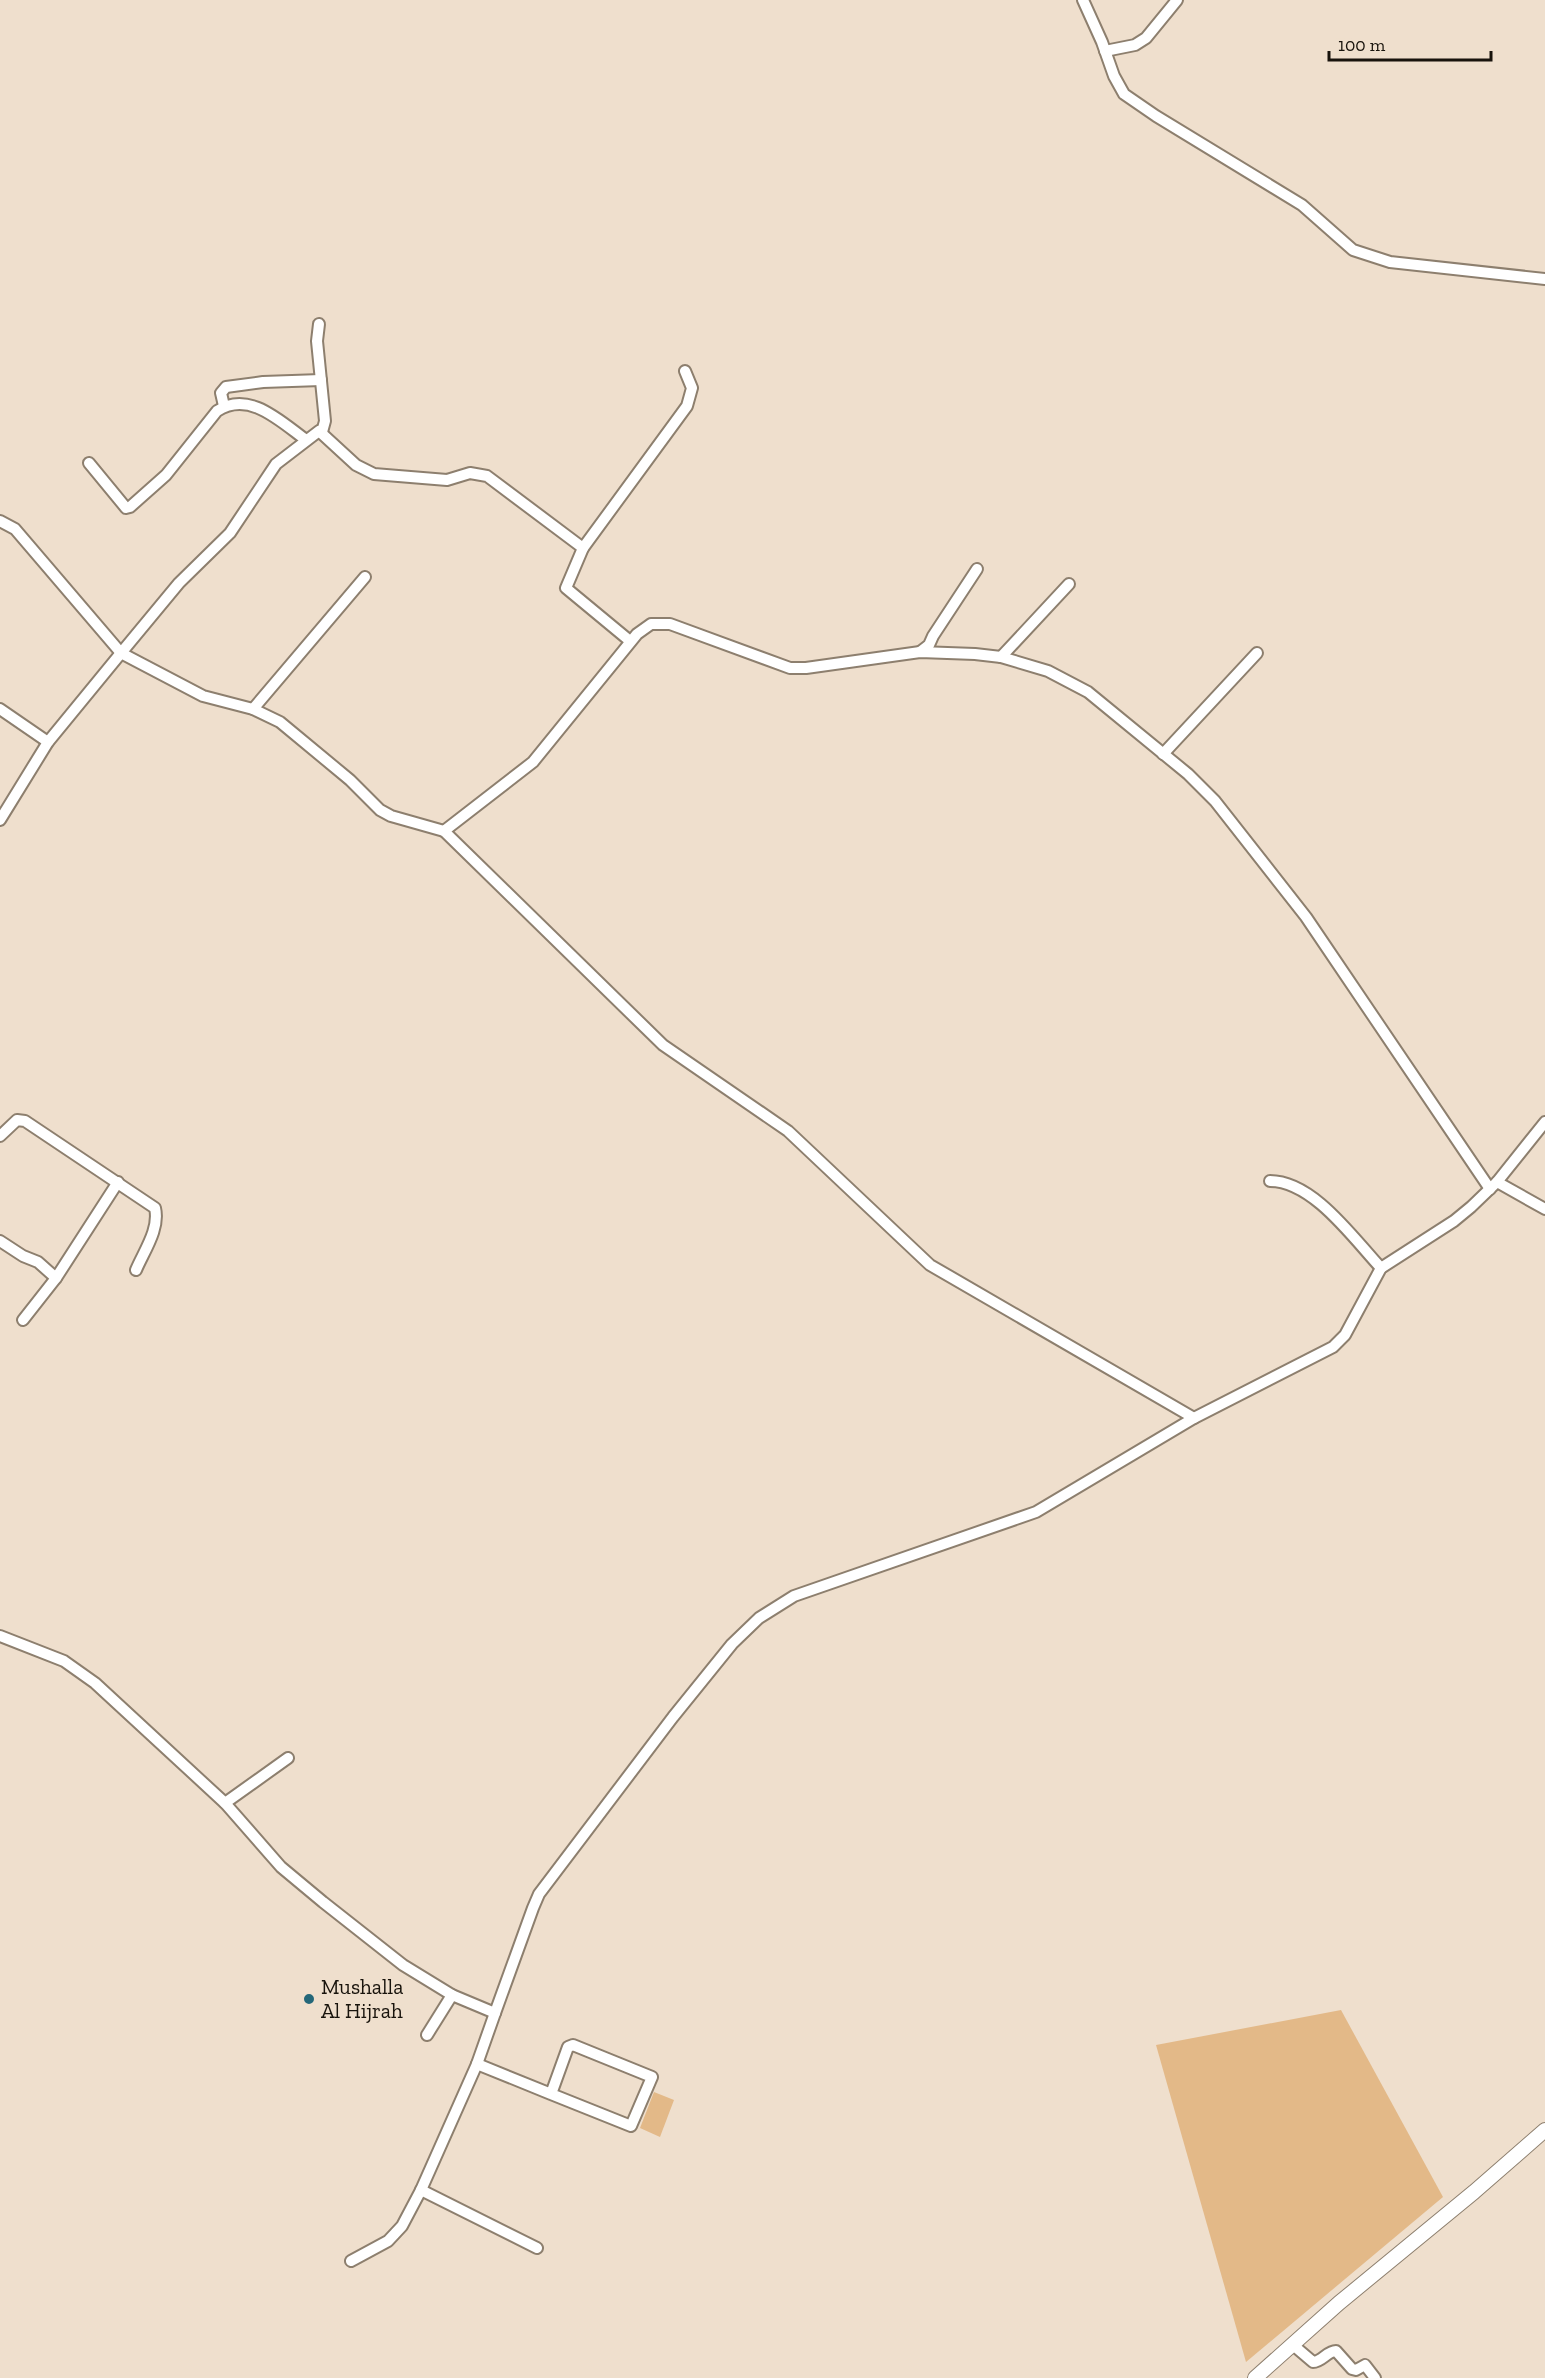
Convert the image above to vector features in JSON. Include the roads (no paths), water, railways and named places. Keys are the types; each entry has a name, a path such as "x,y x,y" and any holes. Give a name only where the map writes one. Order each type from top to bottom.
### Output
{"street":[{"path":"1083,0 1114,76 1124,94 1302,205 1353,250 1390,262 1545,279"},
{"path":"1105,51 1135,45 1146,38 1177,0"},
{"path":"319,324 317,340 325,421 322,432"},
{"path":"630,641 566,588 583,548 687,406 692,388 685,371"},
{"path":"224,406 221,393 226,387 263,381 321,380"},
{"path":"88,463 123,507 130,507 166,475 217,411 224,406 246,403 257,407 306,440"},
{"path":"0,820 48,742 179,583 230,533 276,464 316,431 322,432 356,465 374,474 447,480 470,473 487,476 583,548"},
{"path":"0,522 15,529 121,653 203,696 253,709 280,722 386,814 444,831 663,1045 788,1131 930,1265 1194,1418"},
{"path":"920,652 929,645 977,569"},
{"path":"253,709 365,578"},
{"path":"1001,657 1068,584"},
{"path":"444,831 533,762 630,641 651,624 670,624 782,667 796,669 920,652 1001,657 1048,671 1088,692 1194,780 1215,801 1284,886 1493,1185 1545,1209"},
{"path":"1163,754 1257,653"},
{"path":"0,709 48,742"},
{"path":"0,1136 17,1120 25,1121 155,1208 156,1226 136,1270"},
{"path":"351,2261 379,2247 395,2235 421,2190 477,2064 539,1894 673,1717 732,1644 759,1618 794,1596 1036,1512 1194,1418 1339,1342 1382,1268 1454,1221 1493,1185 1545,1122"},
{"path":"1270,1181 1290,1184 1312,1196 1382,1268"},
{"path":"23,1320 56,1278 118,1182"},
{"path":"0,1241 23,1256 38,1262 56,1278"},
{"path":"0,1636 64,1661 95,1683 225,1803 280,1867 383,1951 452,1995 495,2013"},
{"path":"225,1803 288,1758"},
{"path":"427,2035 452,1995"},
{"path":"477,2064 551,2094 631,2126 652,2077 573,2045 568,2047 551,2094"},
{"path":"1255,2378 1339,2303 1474,2192 1545,2130"},
{"path":"421,2190 537,2248"},
{"path":"1293,2344 1313,2362 1318,2362 1331,2351 1336,2351 1352,2369 1356,2370 1365,2365 1375,2378"}],"place":[{"name":"Mushalla Al Hijrah","path":"309,1999"}]}
